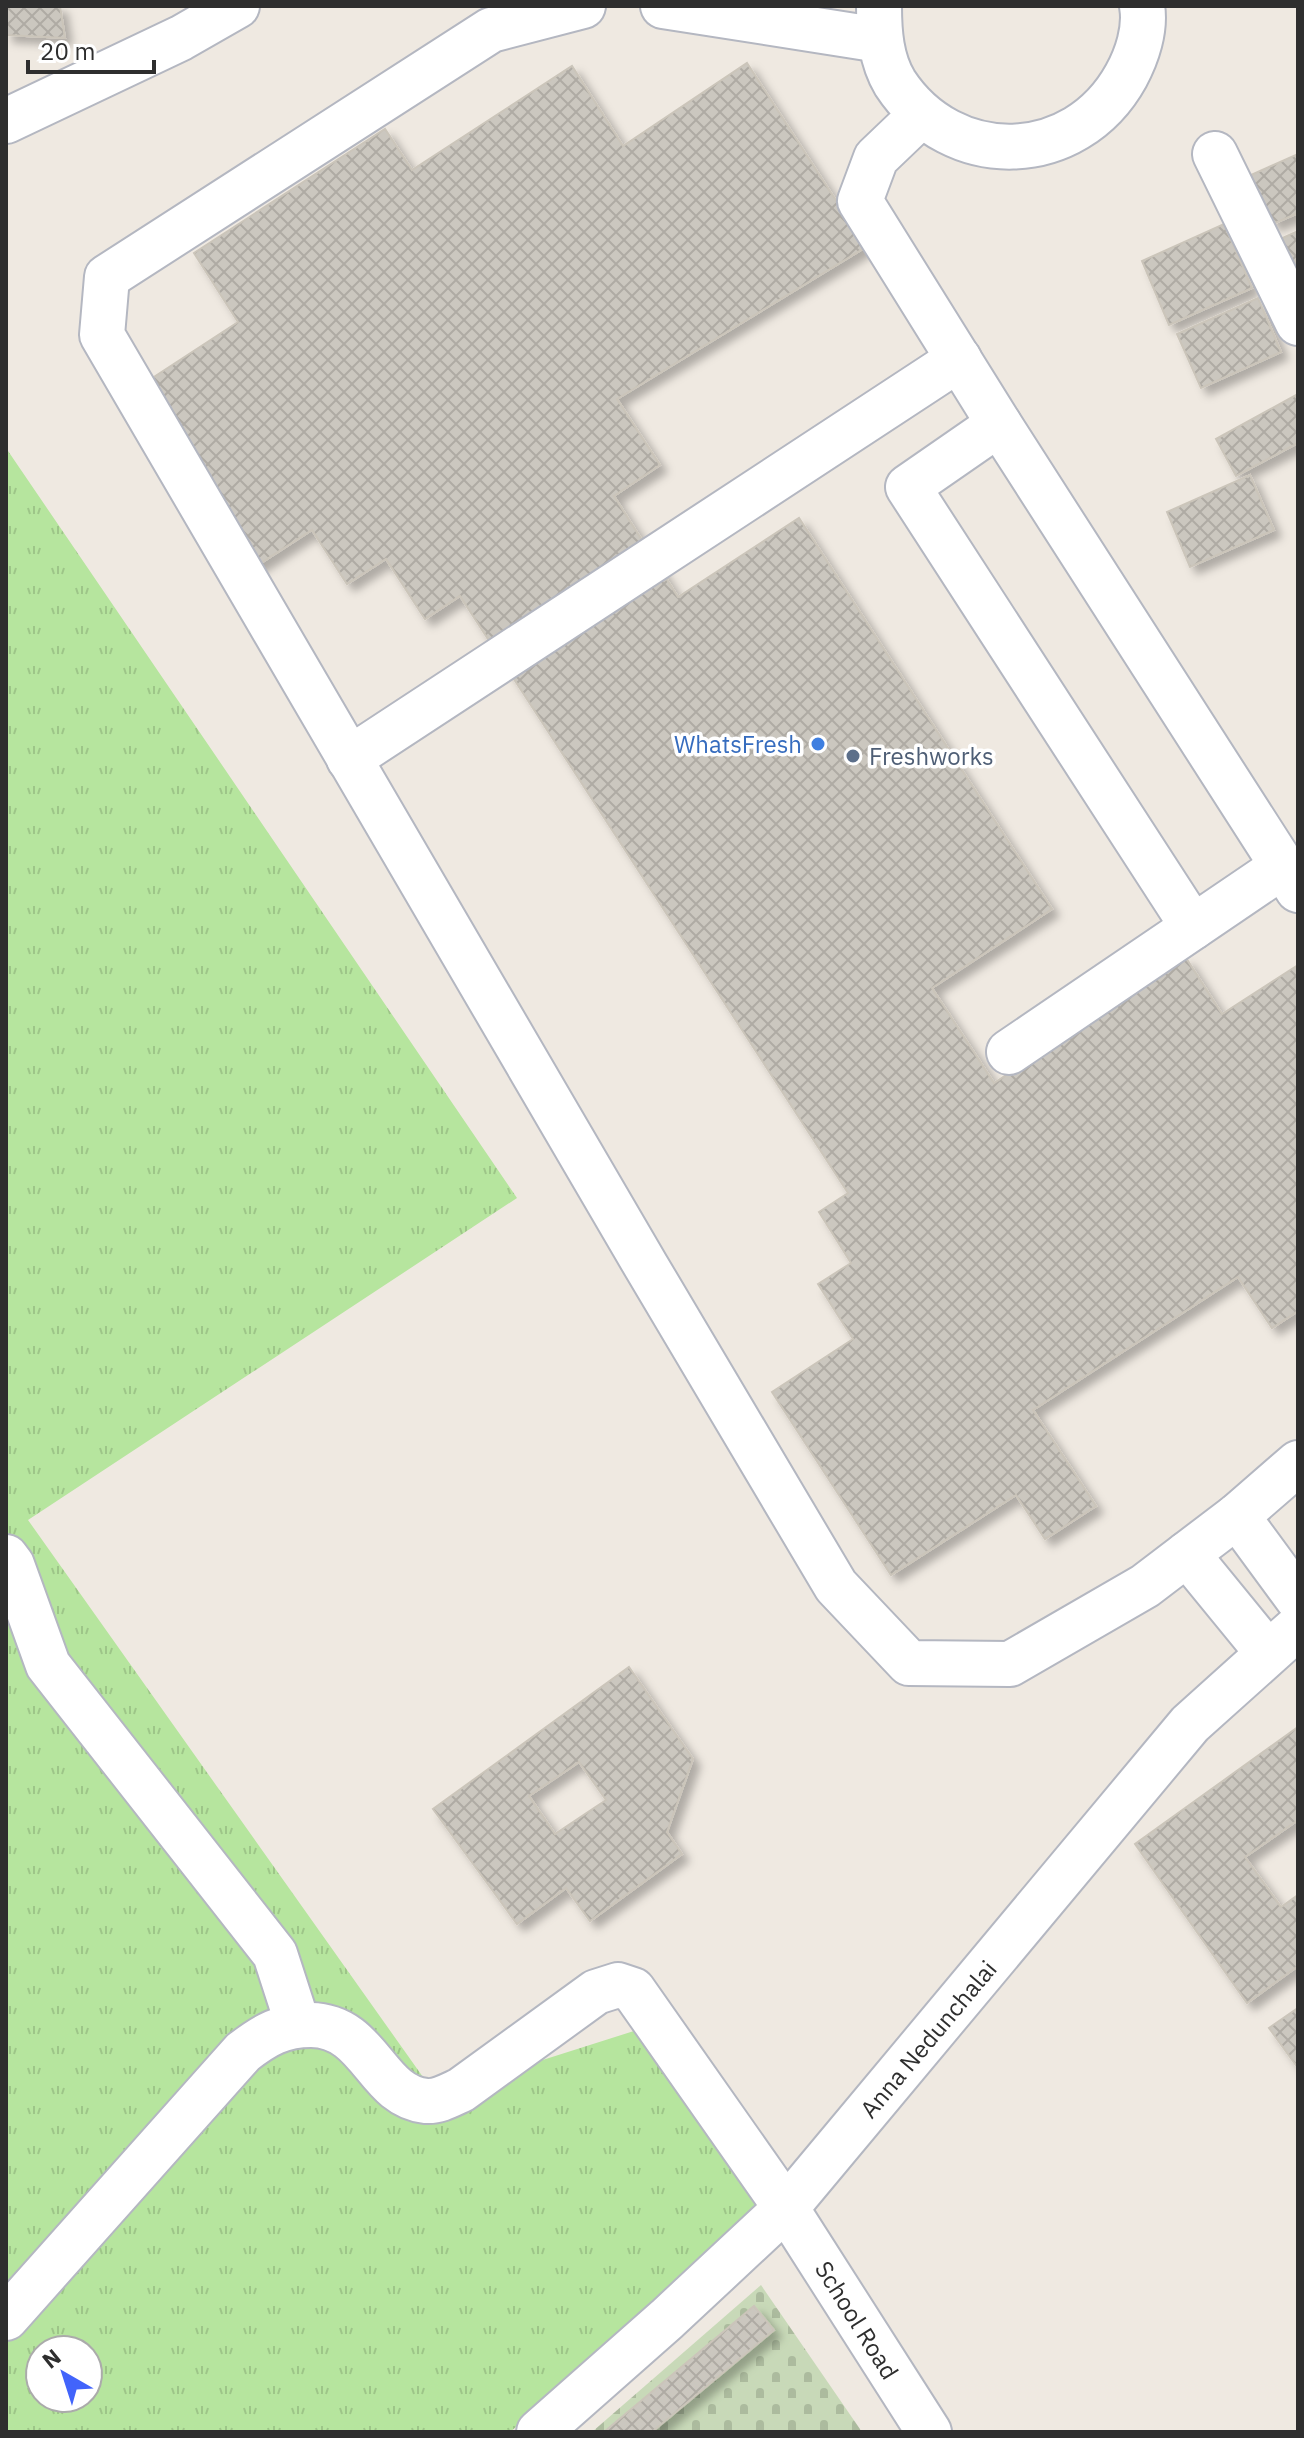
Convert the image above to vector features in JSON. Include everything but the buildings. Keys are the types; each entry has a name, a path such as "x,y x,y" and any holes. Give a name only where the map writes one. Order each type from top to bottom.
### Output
{"street":[{"path":"6,121 175,22 237,6"},
{"path":"583,6 489,18 107,277 102,335 836,1586 909,1663 1010,1664 1145,1586 1237,1516 1298,1463"},
{"path":"663,6 879,23 894,81 921,115 958,137 1000,148 1043,144 1083,126 1115,97 1136,58 1142,6"},
{"path":"921,115 876,158 860,201 1290,878 1193,927 1009,1052"},
{"path":"1215,154 1298,323"},
{"path":"349,759 959,359"},
{"path":"999,424 908,487 1193,927"},
{"path":"1237,1516 1298,1599"},
{"path":"1187,1554 1283,1640"},
{"path":"6,1557 12,1565 48,1665 275,1954 298,2025 266,2034 243,2052 6,2318"},
{"name":"Anna Nedunchalai","path":"539,2432 786,2208 1190,1724 1283,1640"},
{"name":"School Road","path":"298,2025 327,2026 340,2030 366,2053 398,2090 427,2101 442,2099 461,2090 596,1992 618,1985 633,1990 786,2208 929,2432"}],"green space":[{"path":"6,448 517,1198 28,1520 435,2094 656,2024 777,2208 510,2432 6,2432"},
{"path":"761,2285 862,2432 592,2432"}],"place":[{"name":"WhatsFresh","path":"818,744"},
{"name":"Freshworks","path":"853,756"}]}
